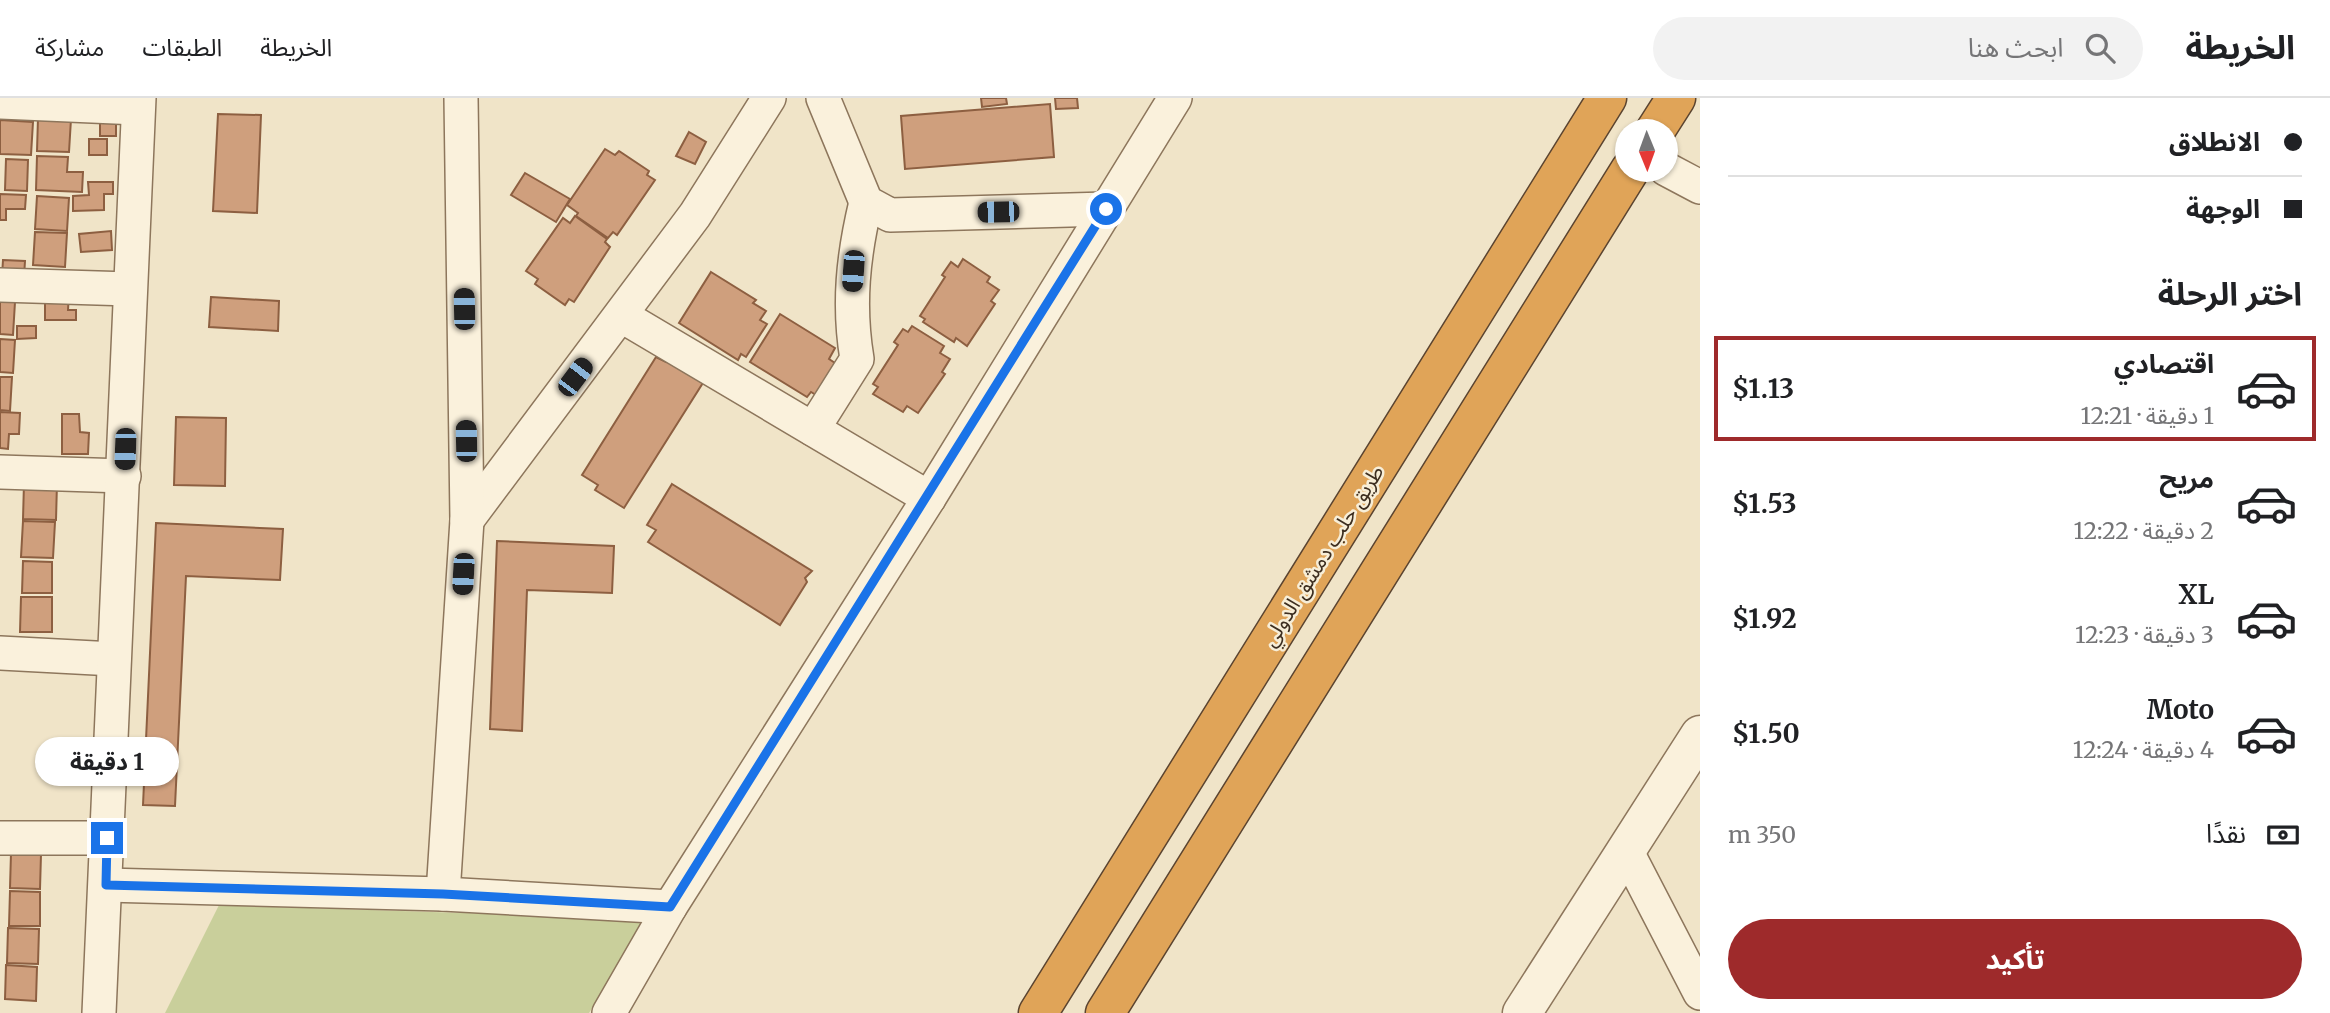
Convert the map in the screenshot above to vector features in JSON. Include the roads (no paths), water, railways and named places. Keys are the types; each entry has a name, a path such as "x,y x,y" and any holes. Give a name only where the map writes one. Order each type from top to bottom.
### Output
{"highway":[{"name":"طريق حلب دمشق الدولي","path":"1038,1013 1607,98"},
{"path":"1663,119 1676,98"},
{"path":"1105,1013 1623,182"}],"street":[{"path":"443,894 467,520 461,98"},
{"path":"813,429 857,359 850,318 855,247 866,202 823,98"},
{"path":"609,1013 670,907 929,498 1175,98"},
{"path":"0,102 139,103 99,1013"},
{"path":"467,520 695,215 758,102"},
{"path":"1678,175 1700,187"},
{"path":"866,202 890,215 1106,209"},
{"path":"0,285 130,289"},
{"path":"622,316 929,498"},
{"path":"0,472 124,476"},
{"path":"0,653 114,659"},
{"path":"1522,1013 1700,734"},
{"path":"0,838 107,838"},
{"path":"1627,852 1700,993"},
{"path":"106,885 443,894 670,907"}]}
